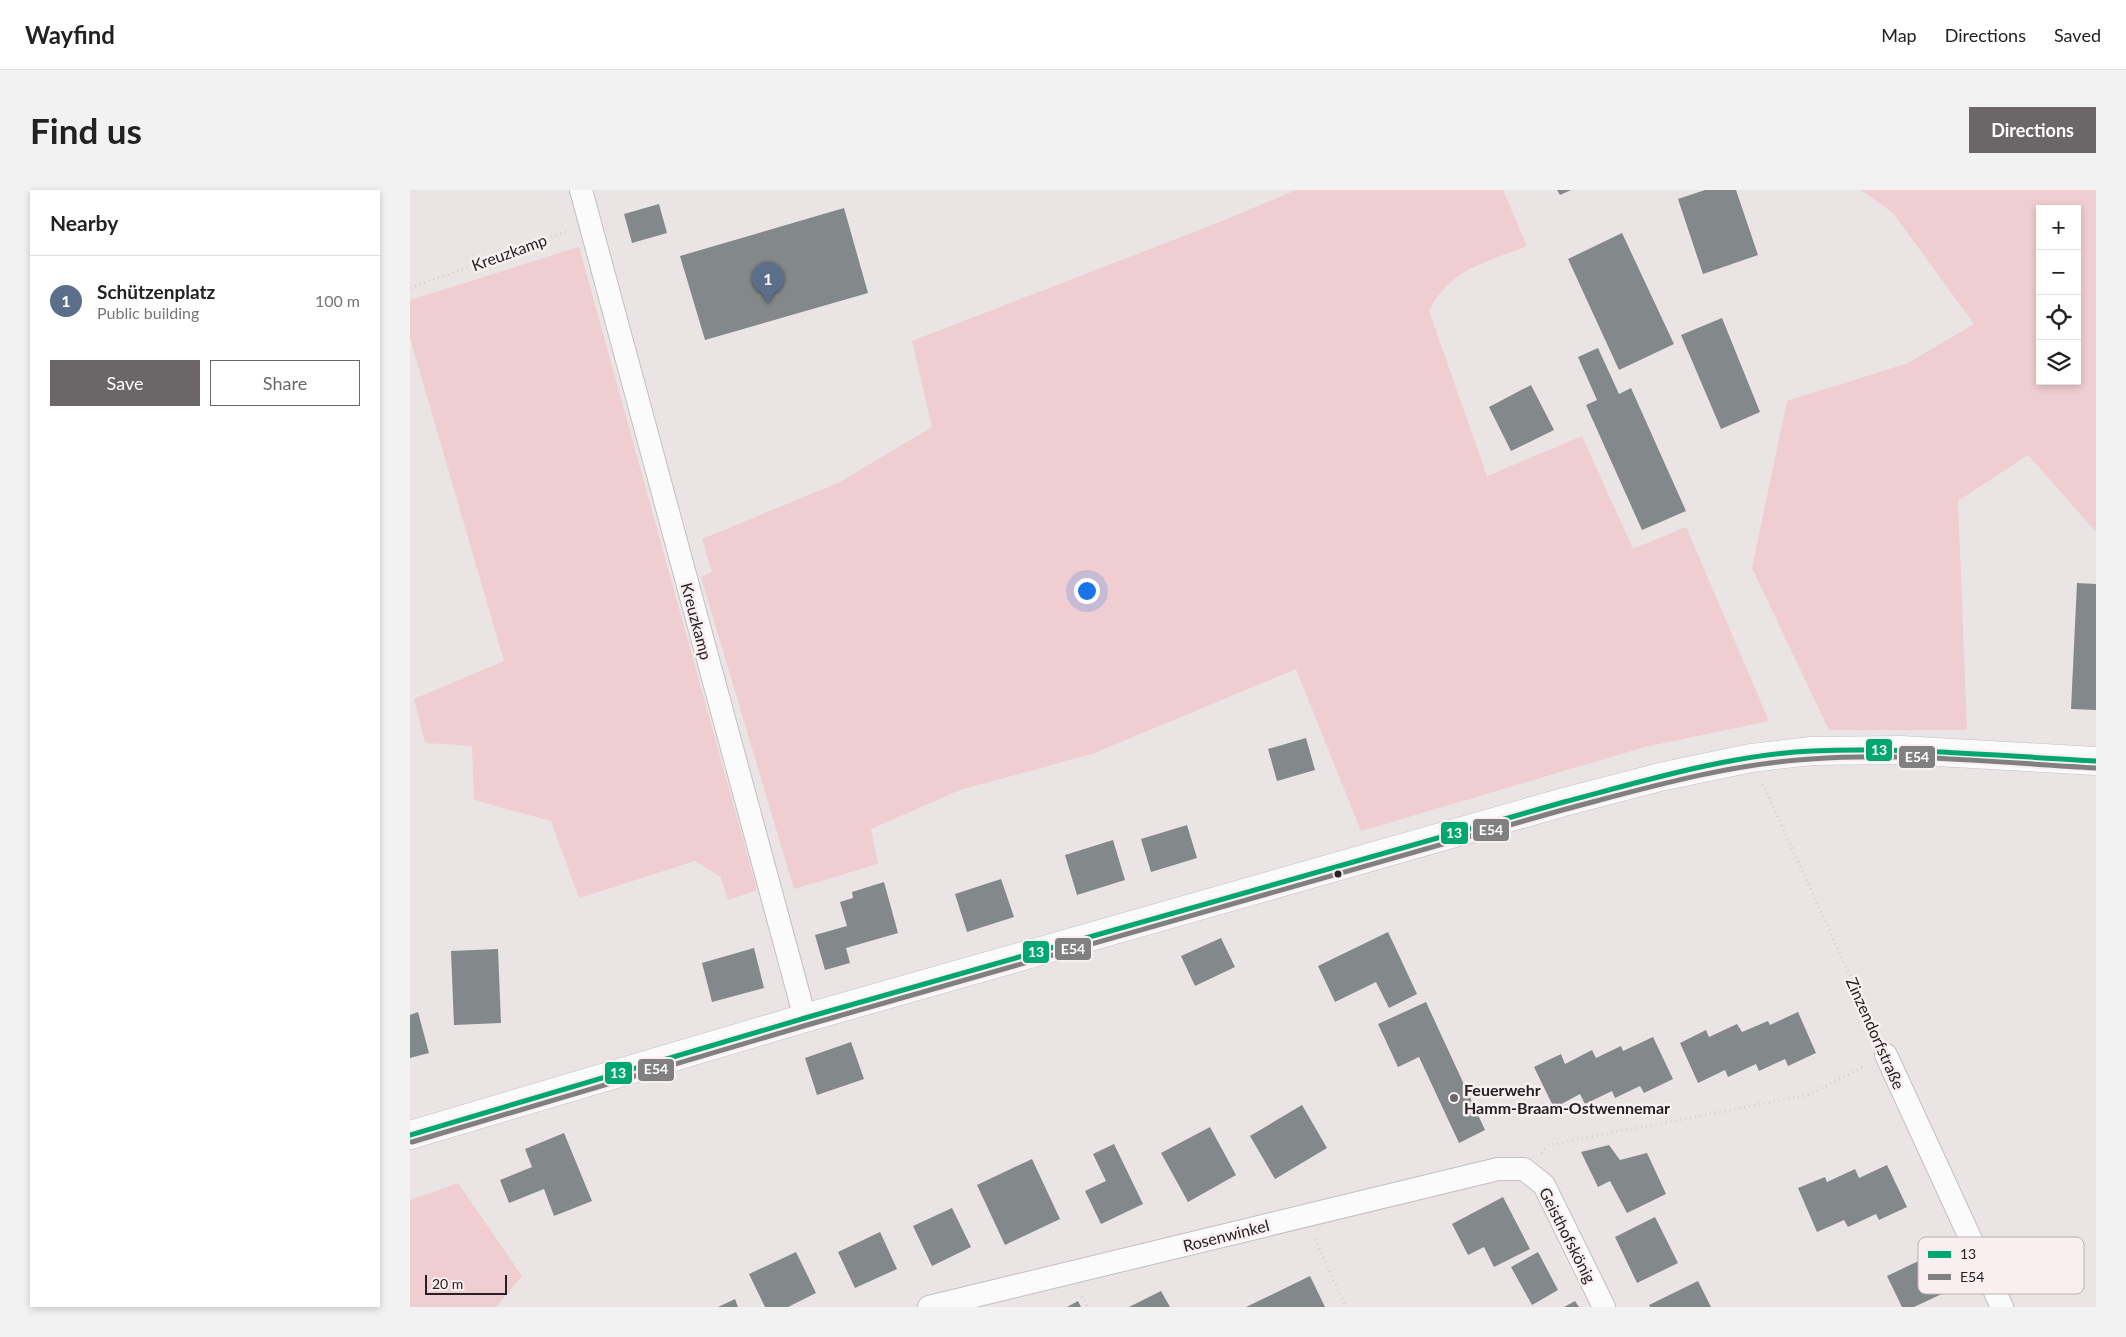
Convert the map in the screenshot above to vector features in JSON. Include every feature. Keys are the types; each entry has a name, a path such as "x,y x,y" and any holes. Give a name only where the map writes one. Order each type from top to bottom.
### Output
{"main road":[{"path":"410,1135 805,1018 1564,802 1660,777 1752,758 1811,751 1901,750 2096,761"}],"street":[{"name":"Kreuzkamp","path":"581,190 805,1018"},
{"name":"Zinzendorfstraße","path":"1886,1055 1970,1237"},
{"name":"Rosenwinkel","path":"929,1307 1498,1169 1524,1169"},
{"name":"Geisthofskönig","path":"1524,1169 1544,1185 1604,1307"},
{"name":"Zinzendorfstraße","path":"1996,1294 2002,1307"}],"path":[{"name":"Kreuzkamp","path":"410,288 589,223"},
{"name":"Zinzendorfstraße","path":"1752,758 1886,1055"},
{"path":"1524,1169 1549,1146 1808,1094 1886,1055"},
{"path":"1305,1216 1346,1307"}],"shaded area":[{"path":"1296,190 1503,190 1527,246 1470,269 1458,276 1437,297 1429,311 1487,476 1582,436 1633,549 1686,527 1769,721 1645,747 1361,831 1296,669 1092,754 960,790 871,829 878,864 794,889 701,577 712,572 702,539 840,482 932,427 912,341 1220,222"},
{"path":"1861,190 2096,190 2096,532 2028,455 1958,501 1967,730 1829,730 1752,568 1787,401 1908,363 1974,324 1893,213"},
{"path":"579,247 757,890 728,900 721,877 695,861 579,898 551,821 474,800 472,746 425,743 414,699 504,661 410,338 410,300"},
{"path":"458,1183 522,1276 496,1307 410,1307 410,1200"}],"building":[{"path":"1557,190 1571,190 1560,195"},
{"path":"1705,190 1736,190 1758,255 1703,274 1678,199"},
{"path":"659,204 667,233 632,243 624,214"},
{"path":"844,208 868,293 705,340 680,256"},
{"path":"1622,233 1674,344 1619,370 1568,259"},
{"path":"1722,318 1760,412 1721,429 1681,335"},
{"path":"1598,348 1619,394 1631,388 1686,511 1642,530 1586,405 1597,400 1578,357"},
{"path":"1531,385 1554,430 1511,451 1489,407"},
{"path":"2077,583 2096,584 2096,710 2071,709"},
{"path":"1306,738 1315,770 1277,781 1268,749"},
{"path":"1187,825 1197,858 1151,872 1141,839"},
{"path":"1113,840 1125,880 1077,895 1065,855"},
{"path":"1001,879 1014,917 967,932 955,894"},
{"path":"884,882 898,933 846,948 850,963 825,970 815,935 847,926 840,902 853,898 852,892"},
{"path":"1388,932 1417,994 1389,1008 1376,982 1335,1002 1318,966"},
{"path":"1221,938 1235,967 1195,986 1181,956"},
{"path":"754,948 764,988 712,1002 702,963"},
{"path":"498,949 501,1023 454,1025 451,951"},
{"name":"Feuerwehr Hamm-Braam-Ostwennemar","path":"1426,1002 1485,1130 1459,1143 1419,1057 1398,1067 1378,1024"},
{"path":"418,1012 429,1053 410,1058 410,1015"},
{"path":"1798,1012 1816,1053 1788,1066 1785,1059 1759,1071 1756,1064 1728,1077 1725,1070 1698,1083 1680,1043 1706,1030 1709,1037 1737,1024 1742,1032 1768,1021 1770,1025"},
{"path":"1653,1037 1673,1079 1644,1093 1640,1086 1615,1098 1612,1091 1585,1104 1580,1094 1554,1108 1534,1067 1561,1054 1565,1064 1592,1050 1596,1058 1621,1046 1623,1051"},
{"path":"851,1042 864,1079 817,1095 805,1058"},
{"path":"1302,1105 1327,1148 1275,1179 1250,1136"},
{"path":"1210,1127 1236,1175 1188,1202 1161,1153"},
{"path":"564,1133 592,1201 554,1216 544,1189 509,1203 500,1180 532,1167 525,1149"},
{"path":"1114,1144 1143,1204 1101,1224 1085,1191 1106,1181 1093,1154"},
{"path":"1609,1145 1620,1160 1647,1153 1666,1194 1627,1213 1610,1181 1598,1187 1581,1152"},
{"path":"1032,1159 1060,1219 1005,1245 977,1185"},
{"path":"1887,1165 1907,1207 1879,1220 1876,1214 1848,1227 1844,1220 1817,1232 1798,1188 1825,1177 1827,1182 1855,1169 1859,1178"},
{"path":"1503,1197 1530,1249 1494,1267 1484,1247 1468,1255 1452,1224"},
{"path":"952,1208 971,1247 932,1266 913,1226"},
{"path":"1655,1217 1678,1263 1637,1283 1615,1237"},
{"path":"880,1232 897,1269 855,1288 838,1252"},
{"path":"796,1252 816,1293 788,1307 765,1307 749,1274"},
{"path":"1538,1252 1558,1290 1532,1305 1511,1267"},
{"path":"1918,1261 1918,1294 1942,1294 1914,1307 1902,1307 1887,1276"},
{"path":"1310,1276 1325,1307 1246,1307"},
{"path":"1698,1281 1711,1307 1650,1307 1649,1305"},
{"path":"1161,1291 1170,1307 1129,1307"},
{"path":"735,1299 738,1307 718,1307"},
{"path":"1078,1301 1081,1307 1067,1307"},
{"path":"1575,1301 1579,1307 1564,1307"}],"transit line":[{"name":"13","path":"410,1135 805,1018 1564,802 1718,763 1781,753 1848,750 1954,753 2096,761"},
{"name":"E54","path":"412,1142 807,1025 1566,809 1718,771 1780,762 1846,757 1918,757 2096,768"}],"place":[{"name":"Schützenplatz","path":"768,303"},
{"name":"Feuerwehr Hamm-Braam-Ostwennemar","path":"1454,1098"}]}
